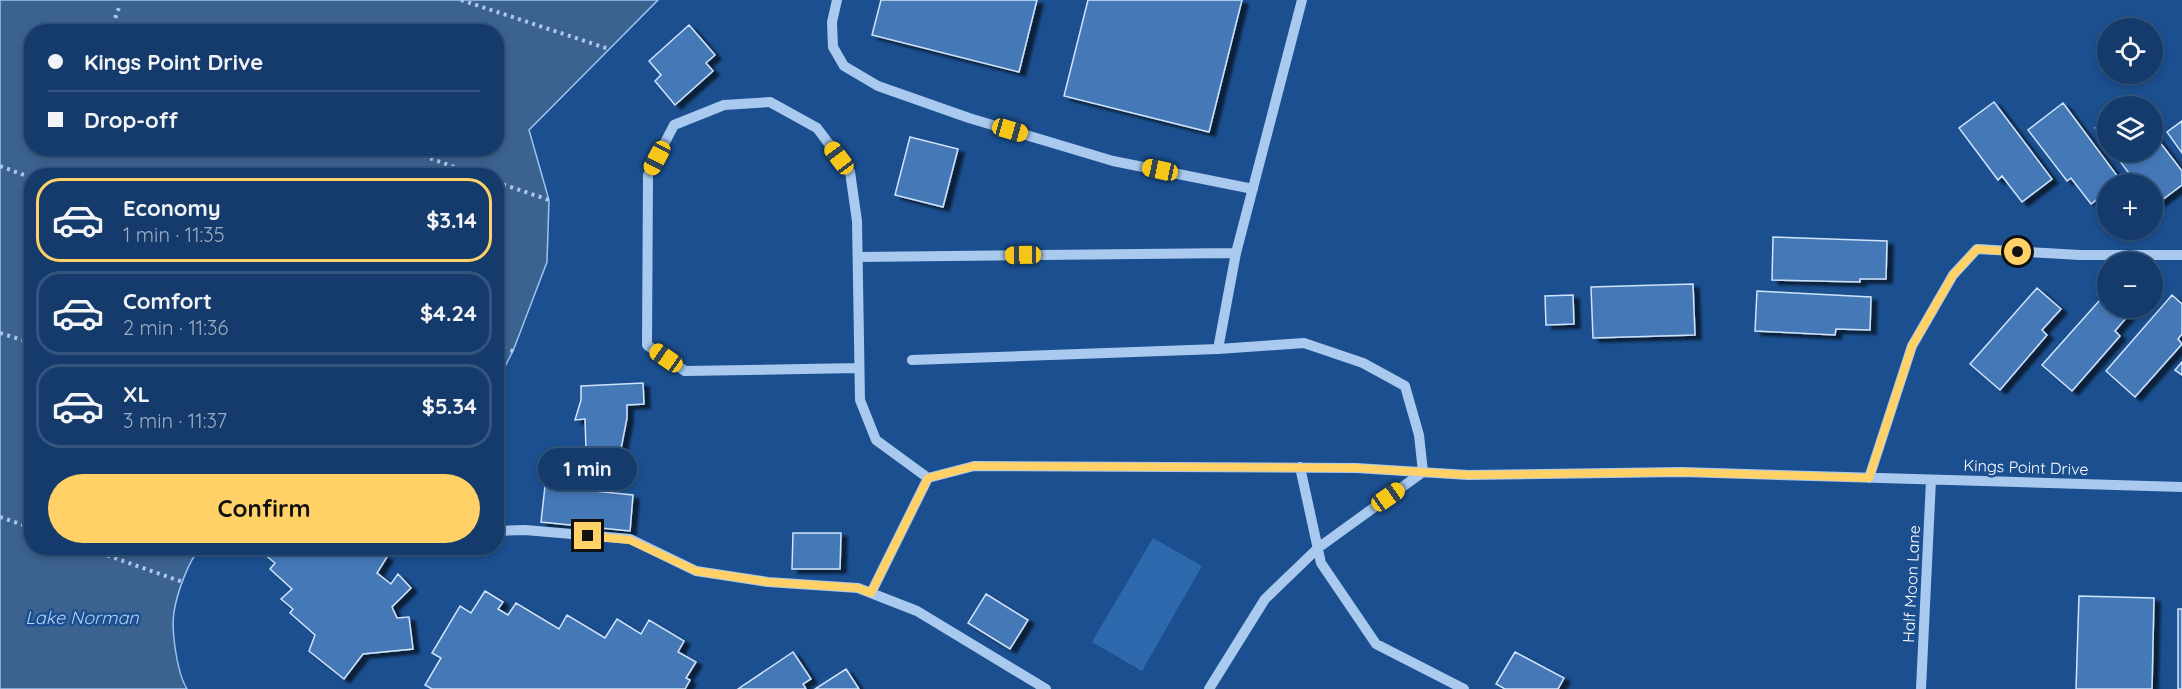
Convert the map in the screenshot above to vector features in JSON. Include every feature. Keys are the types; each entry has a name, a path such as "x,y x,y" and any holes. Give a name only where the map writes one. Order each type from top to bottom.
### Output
{"street":[{"path":"837,0 832,22 833,47 844,66 878,86 969,118 1113,161 1253,189"},
{"path":"1218,349 1236,253 1302,0"},
{"path":"859,368 685,371 647,345 648,175 675,125 724,105 770,102 817,128 850,172 857,221 860,400 876,440 928,478 871,593"},
{"path":"1869,478 1912,346 1953,275 1977,249 2080,255 2182,255"},
{"path":"858,257 1236,253"},
{"path":"912,360 1218,349 1304,343 1363,363 1405,386 1419,435 1423,472 1318,548 1264,599 1209,689"},
{"name":"Kings Point Drive","path":"928,478 974,466 1300,467 1468,475 1682,472 2182,487"},
{"path":"1300,467 1321,563 1376,644 1464,689"},
{"name":"Half Moon Lane","path":"1921,689 1931,480"},
{"path":"504,531 525,530 630,540 696,571 768,582 858,588 917,611 1046,689"}],"path":[{"path":"461,0 609,49"},
{"path":"113,24 120,5"},
{"path":"424,156 457,168"},
{"path":"0,166 24,175"},
{"path":"504,185 549,200"},
{"path":"0,333 24,340"},
{"path":"504,348 513,351"},
{"path":"0,517 24,525"},
{"path":"106,555 183,582"}],"shaded area":[{"path":"1153,538 1202,566 1142,671 1092,642"}],"water":[{"name":"Lake Norman","path":"0,0 658,0 529,130 549,200 547,262 513,351 504,368 504,168 24,168 24,555 195,555 184,578 174,612 173,629 176,651 180,673 187,689 0,689"}],"building":[{"path":"881,0 1037,0 1019,72 872,35"},
{"path":"1088,0 1242,0 1209,132 1064,96"},
{"path":"689,25 715,55 706,63 713,71 675,105 655,81 661,75 649,61"},
{"path":"1994,102 2052,179 2022,202 2002,176 1998,180 1959,128"},
{"path":"2063,103 2097,149 2097,162 2107,162 2116,174 2097,174 2097,199 2091,204 2071,178 2067,181 2028,130"},
{"path":"2182,121 2182,153 2167,132"},
{"path":"910,137 958,149 943,207 895,195"},
{"path":"2163,146 2182,171 2182,185 2163,199 2163,174 2130,174 2120,162 2163,162"},
{"path":"1773,237 1887,241 1886,279 1860,279 1860,282 1772,280"},
{"path":"1693,284 1695,335 1593,338 1591,287"},
{"path":"2037,288 2061,309 2042,330 2047,335 2000,390 1970,364"},
{"path":"1757,291 1871,297 1870,330 1836,329 1835,335 1755,331"},
{"path":"1573,295 1574,324 1546,325 1545,296"},
{"path":"2172,295 2182,304 2182,334 2178,339 2182,344 2135,397 2106,371 2152,318 2163,318 2163,305"},
{"path":"2097,303 2097,318 2126,318 2115,331 2120,336 2072,391 2042,365"},
{"path":"2182,362 2182,375 2175,370"},
{"path":"643,383 644,404 627,405 621,449 586,450 585,419 575,420 581,400 581,386"},
{"path":"545,486 633,495 630,531 541,522"},
{"path":"793,533 841,533 840,569 792,569"},
{"path":"265,555 384,555 387,557 377,573 391,584 398,574 411,588 392,607 397,618 409,617 413,649 363,654 344,679 309,651 315,635 290,613 293,609 281,599 292,589 270,569 275,563"},
{"path":"485,591 503,602 498,609 508,615 516,603 559,629 567,615 605,638 617,619 641,634 649,620 684,641 678,652 696,662 686,678 690,680 685,689 432,689 425,685 441,658 432,653 460,606 471,613"},
{"path":"986,594 1028,620 1010,649 968,623"},
{"path":"2079,596 2154,598 2152,689 2076,689"},
{"path":"2178,609 2182,609 2182,689 2178,689"},
{"path":"793,652 811,679 803,684 806,689 738,689"},
{"path":"1515,652 1564,678 1558,689 1505,689 1496,684"},
{"path":"846,669 859,689 815,689"}],"route":[{"path":"588,536 630,540 696,571 768,582 858,588 871,593 928,478 974,466 1356,468 1468,475 1682,472 1869,478 1912,346 1953,275 1977,249 2018,252"}]}
